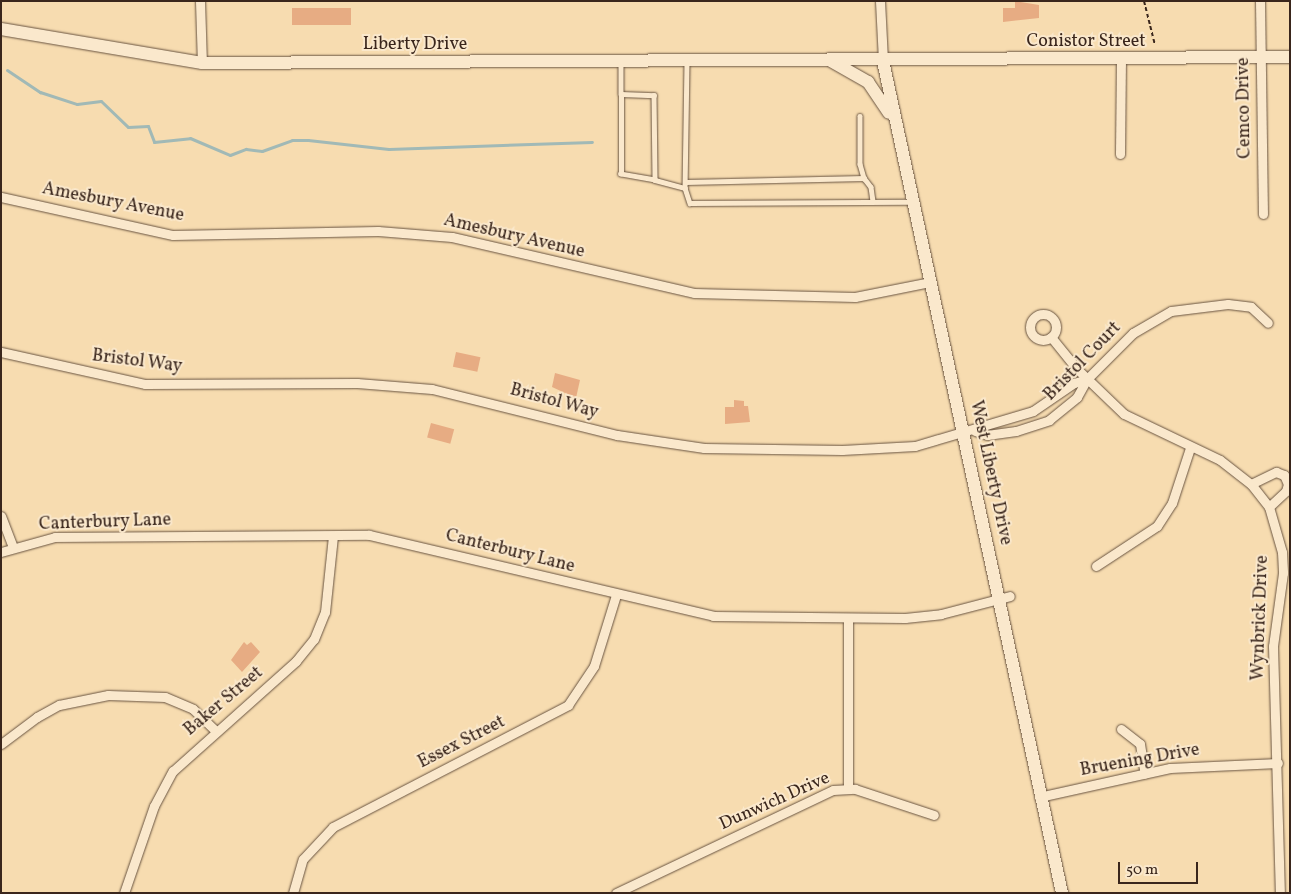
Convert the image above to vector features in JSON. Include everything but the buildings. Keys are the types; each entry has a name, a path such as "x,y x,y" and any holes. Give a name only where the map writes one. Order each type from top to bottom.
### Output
{"main road":[{"name":"Liberty Drive","path":"1,29 202,63 882,61"},
{"name":"Conistor Street","path":"882,61 1290,57"},
{"name":"Liberty Drive","path":"831,61 868,82 896,127"},
{"name":"West Liberty Drive","path":"882,61 930,282 970,432 1004,598 1039,797 1062,893"}],"street":[{"path":"200,1 202,63"},
{"path":"880,1 882,61"},
{"name":"Cemco Drive","path":"1260,1 1263,214"},
{"path":"1120,60 1120,154"},
{"name":"Amesbury Avenue","path":"1,197 173,235 378,231 452,237 694,293 855,297 930,282"},
{"name":"Bristol Court","path":"970,432 987,435 1016,432 1040,424 1066,406 1087,379 1132,333 1172,311 1228,304 1251,307 1268,323"},
{"name":"Wynbrick Drive","path":"1051,337 1087,379 1124,414 1190,448 1220,460 1251,484 1269,507 1282,552 1283,573 1273,646 1278,763 1280,893"},
{"name":"Bristol Way","path":"1,352 146,384 357,383 432,389 617,435 704,448 889,449 970,432 984,423 1013,418 1033,411 1087,379"},
{"path":"1096,566 1157,526 1172,503 1190,448"},
{"path":"1251,484 1276,472 1284,475 1286,491 1269,507"},
{"path":"1,516 13,546"},
{"name":"Baker Street","path":"124,893 160,791 188,753 296,662 314,639 325,612 333,536"},
{"name":"Canterbury Lane","path":"1,552 13,546 54,537 386,537 616,595 713,616 848,619 941,614 1004,598"},
{"name":"Essex Street","path":"293,893 303,859 333,827 568,705 594,666 616,595"},
{"name":"Dunwich Drive","path":"616,893 827,792 848,788 848,619"},
{"path":"1,744 37,716 59,706 108,694 172,700 193,709 216,731"},
{"path":"1121,729 1140,744 1145,774"},
{"name":"Bruening Drive","path":"1039,797 1145,774 1198,765 1278,763"},
{"path":"848,788 934,815"}],"lane":[{"path":"621,62 621,174 685,188"},
{"path":"687,62 685,188 690,202 912,202"},
{"path":"621,94 654,95 655,180"},
{"path":"860,116 860,163 864,178 868,180 873,202"},
{"path":"686,182 864,178"},
{"path":"1058,395 1066,406"},
{"path":"1033,411 1040,424"},
{"path":"1013,418 1016,432"}],"path":[{"path":"1144,1 1155,45"}],"waterway":[{"path":"7,70 40,92 77,104 101,101 128,127 148,126 154,142 190,138 230,155 246,149 262,151 292,140 389,149 592,142"}]}
